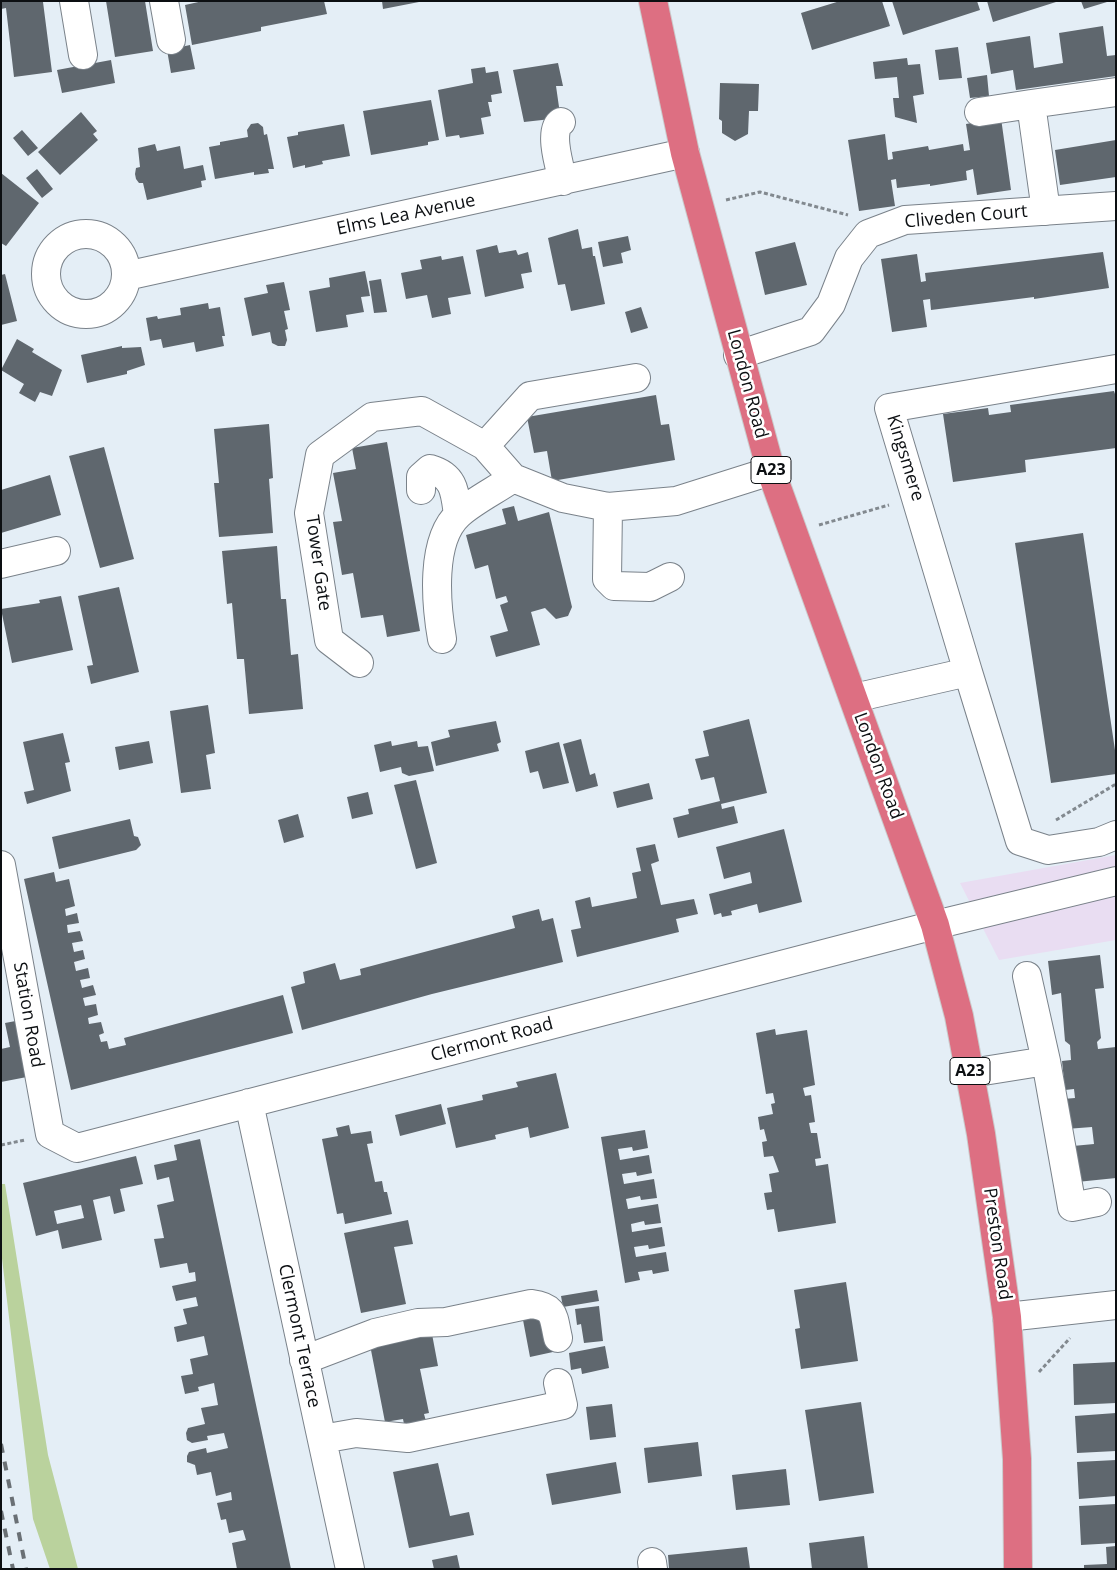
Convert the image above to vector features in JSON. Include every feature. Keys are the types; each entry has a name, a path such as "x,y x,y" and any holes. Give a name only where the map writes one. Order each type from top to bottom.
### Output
{"highway":[{"name":"London Road","path":"653,1 685,153 738,356 771,471 935,925"},
{"name":"Preston Road","path":"935,925 959,1016 970,1073 1007,1317 1018,1459 1018,1569"}],"street":[{"path":"74,1 83,55"},
{"path":"164,1 170,40"},
{"path":"979,112 1116,92"},
{"name":"Cliveden Court","path":"1031,104 1046,211"},
{"path":"561,122 557,124 554,134 563,181"},
{"name":"Elms Lea Avenue","path":"126,276 685,153"},
{"name":"Cliveden Court","path":"868,234 906,220 1116,206"},
{"path":"738,356 811,331 831,304 849,258 868,234"},
{"name":"Kingsmere","path":"1020,841 888,408 1116,369"},
{"path":"485,446 530,396 636,378"},
{"name":"Tower Gate","path":"359,663 329,640 309,513 320,455 372,417 422,411 485,446 513,478 563,498 608,507 676,501 771,471"},
{"path":"421,490 421,477 430,469 442,472 454,489 458,515"},
{"path":"442,639 436,598 442,542 458,515 513,478"},
{"path":"608,507 607,579 614,586 650,587 670,577"},
{"path":"1,564 56,552"},
{"path":"854,698 968,672"},
{"path":"1020,841 1048,850 1099,842 1116,835"},
{"name":"Station Road","path":"1,866 50,1134"},
{"name":"Clermont Road","path":"50,1134 77,1148 935,925 1116,881"},
{"path":"1027,976 1046,1062 1072,1207 1097,1202"},
{"path":"970,1073 1046,1062"},
{"name":"Clermont Terrace","path":"249,1103 350,1569"},
{"path":"304,1360 327,1353 366,1336 418,1323 446,1322 531,1304 544,1306 553,1313 558,1338"},
{"path":"1007,1317 1116,1305"},
{"path":"322,1439 356,1433 408,1438 563,1405 558,1383"}],"path":[{"path":"700,207 760,192 852,216 868,234"},
{"path":"792,533 916,497"},
{"path":"1020,841 1116,784"},
{"path":"1039,1382 1038,1372 1076,1333"}],"shaded area":[{"path":"1116,855 1116,940 999,960 960,883"}],"green space":[{"path":"1,1184 5,1184 48,1455 78,1569 50,1569 33,1519 1,1250"}],"building":[{"path":"1,1 43,2 52,72 14,77 6,8 1,9"},
{"path":"106,1 145,1 153,51 115,57"},
{"path":"203,1 324,1 327,14 261,27 261,31 192,45 185,5"},
{"path":"382,1 419,1 419,2 383,9"},
{"path":"840,1 882,1 890,26 812,50 801,13"},
{"path":"892,1 977,1 980,10 903,35"},
{"path":"987,1 1056,1 1056,2 993,22"},
{"path":"1081,1 1107,1 1107,2 1084,9"},
{"path":"1103,26 1107,56 1116,55 1116,76 1016,90 1013,70 991,74 986,43 1030,36 1034,68 1063,63 1059,33"},
{"path":"190,45 195,69 171,73 167,50"},
{"path":"958,47 962,78 939,80 935,50"},
{"path":"907,58 908,65 920,64 924,94 913,96 917,123 895,117 893,98 899,98 897,77 875,79 873,62"},
{"path":"111,60 115,83 62,93 57,70"},
{"path":"558,63 563,86 556,86 560,114 551,119 524,122 513,70"},
{"path":"485,67 486,73 498,71 502,93 491,95 492,102 488,102 491,116 481,118 484,134 460,138 459,135 446,137 438,90 473,83 471,69"},
{"path":"987,75 989,96 970,98 967,78"},
{"path":"720,83 759,84 758,111 749,111 748,134 735,141 722,133 722,121 719,119"},
{"path":"431,100 439,140 428,142 428,145 371,155 363,111"},
{"path":"81,112 97,131 93,134 98,140 60,175 38,152"},
{"path":"1001,118 1011,190 977,195 973,169 966,171 967,180 930,186 930,184 897,188 896,179 891,180 895,206 859,211 848,140 885,134 888,160 893,159 892,152 928,146 929,150 963,144 964,151 970,150 966,124"},
{"path":"258,123 263,127 264,135 267,134 274,169 268,169 269,173 254,175 254,172 215,179 209,147 220,145 220,142 248,137 247,130 251,124"},
{"path":"344,124 350,156 322,161 323,164 305,168 305,165 293,168 287,137 298,135 298,132"},
{"path":"22,130 38,148 28,156 13,138"},
{"path":"1116,140 1116,177 1060,185 1055,150"},
{"path":"155,144 157,151 180,146 184,169 203,165 206,180 201,181 202,187 147,200 143,183 139,183 135,174 136,168 140,167 138,148"},
{"path":"37,169 53,189 42,198 26,178"},
{"path":"1,173 39,203 6,246 1,243"},
{"path":"578,229 582,249 592,247 605,304 571,311 565,284 558,285 548,238"},
{"path":"628,236 631,250 621,253 623,263 603,267 598,242"},
{"path":"795,242 807,285 765,295 755,252"},
{"path":"497,245 499,253 516,250 518,255 528,252 532,272 521,274 524,288 485,297 476,250"},
{"path":"1103,252 1109,288 1034,299 1034,297 931,310 930,299 923,300 927,327 892,332 881,259 917,254 921,282 926,281 925,273"},
{"path":"441,256 442,260 463,256 471,294 448,298 451,314 432,318 427,295 406,299 401,273 422,269 420,260"},
{"path":"365,271 370,296 361,297 364,312 346,315 348,327 316,332 309,291 330,287 329,278"},
{"path":"5,274 17,321 1,325 1,275"},
{"path":"381,279 387,312 374,313 369,281"},
{"path":"284,282 290,310 284,311 288,329 285,330 287,340 285,346 278,346 272,343 270,332 252,336 244,298 268,293 266,285"},
{"path":"208,303 209,309 220,307 225,336 222,336 224,346 196,352 194,342 163,348 161,339 150,341 146,318 157,316 158,319 181,315 180,308"},
{"path":"641,307 648,328 631,333 625,312"},
{"path":"17,339 34,349 32,352 62,370 52,396 40,392 35,402 19,393 24,384 1,370"},
{"path":"122,346 122,348 141,347 145,365 127,371 127,374 87,383 81,355"},
{"path":"1114,391 1116,397 1116,448 1025,460 1026,472 953,482 943,414 988,408 989,415 1011,412 1010,405"},
{"path":"656,395 661,425 669,424 675,460 552,481 547,451 534,453 527,417"},
{"path":"269,424 273,478 269,479 273,533 219,537 214,483 219,483 214,429"},
{"path":"387,442 420,631 387,637 383,615 361,618 353,573 342,575 333,522 342,521 333,473 356,469 352,448"},
{"path":"104,447 134,559 100,568 69,456"},
{"path":"50,475 61,515 1,533 1,490"},
{"path":"514,506 518,521 549,512 572,607 568,616 556,619 545,608 531,612 540,645 496,657 490,636 508,631 500,605 508,602 506,596 496,599 488,565 475,569 466,535 506,524 502,509"},
{"path":"1083,533 1116,757 1116,774 1051,783 1015,543"},
{"path":"277,546 281,599 286,599 291,655 298,654 303,709 249,714 244,659 237,659 232,603 227,604 222,551"},
{"path":"119,587 139,672 91,684 87,666 93,665 78,596"},
{"path":"61,596 73,650 12,663 1,609 40,603 39,600"},
{"path":"208,705 215,753 206,755 211,789 181,793 170,711"},
{"path":"749,719 767,793 721,804 722,809 734,806 738,823 678,838 673,818 689,814 688,809 720,801 714,777 701,780 695,759 709,756 703,731"},
{"path":"496,721 501,742 497,744 499,751 436,766 431,742 450,737 448,730"},
{"path":"63,733 70,762 65,763 71,791 27,804 24,792 34,790 23,742"},
{"path":"581,739 590,775 595,773 598,786 576,792 563,744"},
{"path":"149,741 153,763 119,770 115,747"},
{"path":"391,741 392,746 417,741 418,747 428,746 434,771 409,776 402,773 401,767 380,772 374,745"},
{"path":"559,742 569,783 543,789 538,771 530,773 525,751"},
{"path":"416,780 437,863 416,869 394,785"},
{"path":"649,783 653,799 617,808 613,792"},
{"path":"368,792 373,814 352,819 347,797"},
{"path":"298,814 304,837 284,843 278,820"},
{"path":"130,819 134,836 138,837 141,845 136,850 59,869 52,837"},
{"path":"784,829 802,902 759,913 757,904 731,911 732,915 722,917 721,913 714,915 709,894 752,883 750,872 724,879 716,847"},
{"path":"655,844 659,861 651,864 661,905 694,899 698,914 676,919 679,932 577,957 571,930 581,928 575,901 590,897 592,907 637,898 632,873 641,871 636,848"},
{"path":"54,872 56,882 69,879 75,906 65,909 66,916 77,913 79,923 67,925 68,933 80,931 83,941 72,943 74,952 83,950 85,959 74,962 76,971 88,968 90,978 80,980 82,988 93,985 96,995 83,998 85,1006 96,1004 98,1015 88,1018 89,1024 101,1022 104,1033 99,1035 101,1042 107,1041 109,1049 126,1045 124,1038 283,995 293,1033 71,1090 24,879"},
{"path":"539,909 542,921 553,918 563,962 432,994 302,1030 291,987 305,983 303,972 335,963 340,980 361,975 360,969 515,928 512,916"},
{"path":"1100,955 1104,988 1095,989 1101,1038 1097,1042 1098,1049 1116,1047 1116,1178 1077,1182 1073,1146 1094,1144 1092,1127 1066,1129 1063,1099 1075,1098 1074,1089 1065,1090 1062,1061 1071,1060 1070,1045 1065,1041 1061,993 1052,995 1048,961"},
{"path":"21,1020 32,1076 1,1082 1,1049 10,1047 5,1023"},
{"path":"775,1029 776,1035 807,1030 815,1085 803,1088 805,1096 811,1095 815,1122 809,1123 811,1133 817,1133 821,1158 815,1159 816,1166 828,1164 836,1223 778,1232 774,1209 767,1210 764,1193 772,1192 769,1174 779,1172 773,1156 764,1157 762,1142 767,1141 764,1129 760,1130 758,1117 773,1114 771,1104 775,1103 773,1093 766,1094 756,1033"},
{"path":"556,1073 569,1128 530,1138 528,1127 495,1135 496,1139 456,1148 447,1108 483,1100 482,1095 518,1087 516,1082"},
{"path":"441,1104 446,1124 400,1136 395,1115"},
{"path":"349,1125 351,1134 371,1131 373,1143 367,1144 375,1182 382,1181 384,1192 387,1192 392,1214 345,1224 343,1213 337,1214 322,1139 338,1136 336,1128"},
{"path":"645,1130 648,1148 633,1151 632,1147 618,1149 620,1160 649,1155 652,1173 637,1176 636,1172 622,1174 624,1184 654,1179 657,1198 641,1200 640,1196 626,1199 628,1209 658,1204 661,1223 645,1225 644,1221 631,1224 632,1232 662,1227 665,1246 649,1249 648,1245 634,1247 636,1257 666,1252 669,1271 653,1274 652,1270 638,1272 640,1280 625,1283 601,1137"},
{"path":"200,1139 291,1569 237,1569 232,1543 246,1540 243,1530 229,1533 226,1519 221,1520 217,1503 232,1500 231,1492 216,1496 211,1472 197,1475 195,1465 187,1462 189,1452 206,1448 207,1453 228,1448 224,1433 207,1436 208,1440 192,1443 187,1440 186,1433 188,1428 205,1424 201,1408 218,1405 214,1383 198,1387 199,1391 185,1394 181,1376 193,1374 190,1359 208,1355 204,1336 177,1342 174,1327 187,1324 183,1309 198,1306 196,1297 176,1301 172,1286 196,1281 195,1272 189,1273 187,1263 160,1268 154,1239 164,1238 157,1205 174,1201 169,1177 157,1180 154,1165 177,1160 174,1145"},
{"path":"136,1156 143,1184 120,1189 125,1211 114,1214 110,1196 93,1200 102,1240 62,1249 58,1230 36,1236 23,1183","holes":["81,1205 84,1218 57,1224 54,1211"]},
{"path":"408,1220 413,1244 394,1247 406,1304 361,1313 344,1233"},
{"path":"846,1282 858,1361 801,1369 795,1329 800,1328 794,1290"},
{"path":"597,1290 599,1301 563,1307 561,1296"},
{"path":"599,1306 603,1341 584,1343 581,1324 577,1325 575,1309"},
{"path":"545,1316 553,1352 530,1357 523,1320"},
{"path":"432,1334 438,1366 420,1369 429,1413 424,1414 427,1425 405,1429 403,1419 385,1422 370,1345"},
{"path":"605,1346 609,1368 582,1374 581,1368 571,1370 569,1353"},
{"path":"1116,1362 1116,1403 1074,1405 1073,1364"},
{"path":"861,1402 874,1493 819,1501 805,1410"},
{"path":"612,1404 616,1437 590,1440 586,1407"},
{"path":"1116,1413 1116,1451 1077,1453 1075,1416"},
{"path":"698,1442 702,1476 648,1483 644,1448"},
{"path":"1116,1460 1116,1496 1079,1499 1077,1462"},
{"path":"616,1462 621,1493 552,1505 546,1474"},
{"path":"438,1463 450,1516 469,1512 474,1535 409,1548 393,1472"},
{"path":"786,1469 790,1505 736,1510 732,1475"},
{"path":"1116,1504 1116,1543 1081,1545 1079,1506"},
{"path":"864,1536 868,1569 812,1569 809,1543"},
{"path":"1116,1546 1116,1569 1084,1569 1084,1565 1107,1564 1106,1547"},
{"path":"747,1547 750,1569 669,1569 668,1555"},
{"path":"457,1555 460,1569 434,1569 432,1560"}],"railway":[{"path":"1,1444 26,1569"},
{"path":"1,1511 13,1569"}]}
